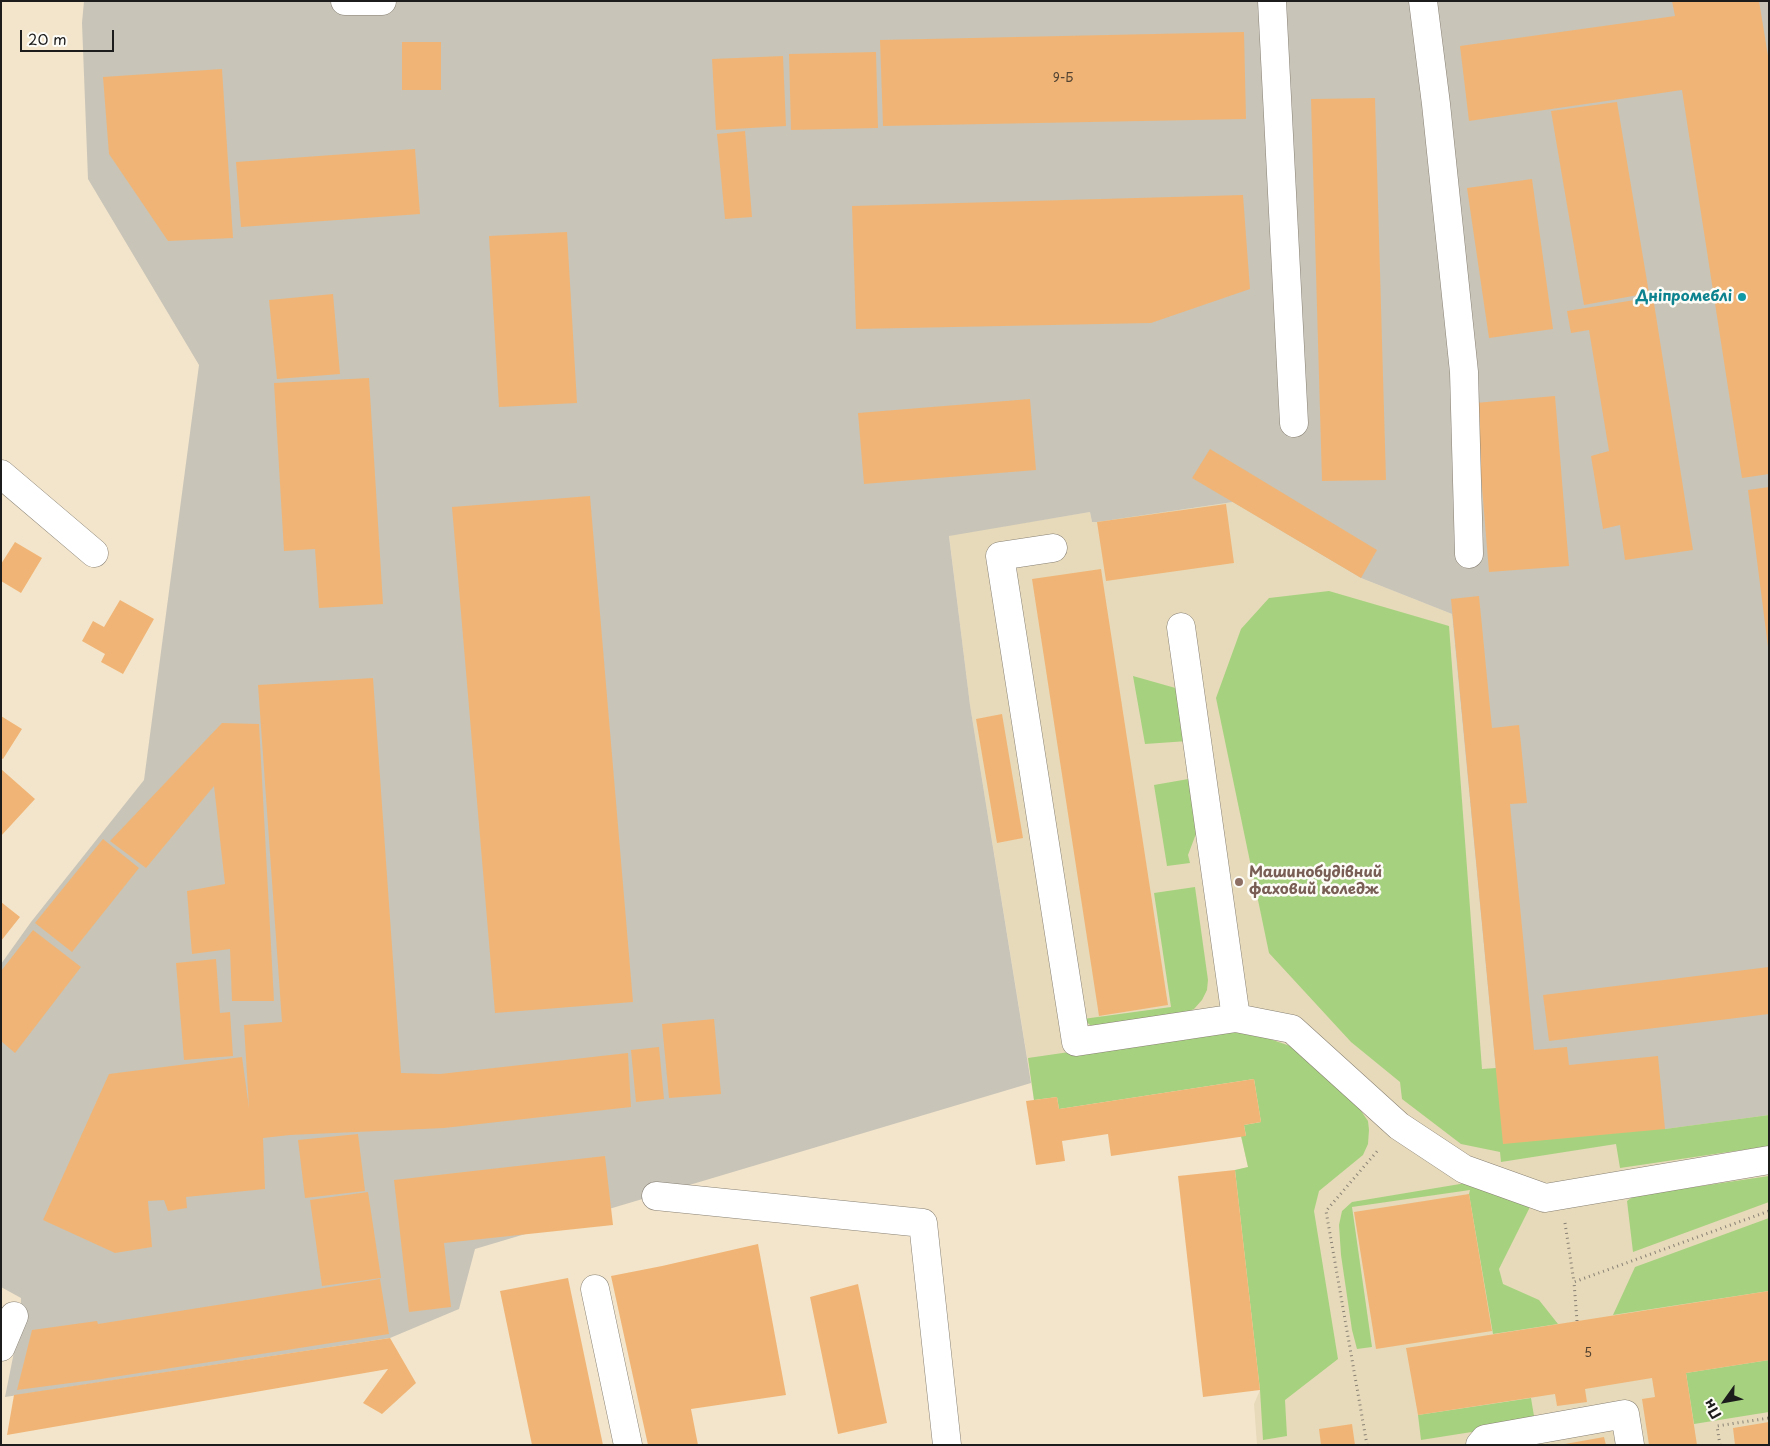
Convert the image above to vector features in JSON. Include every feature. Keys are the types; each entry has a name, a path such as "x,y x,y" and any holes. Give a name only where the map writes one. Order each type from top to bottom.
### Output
{"street":[{"path":"345,1 382,1"},
{"path":"1272,1 1294,423"},
{"path":"1423,1 1436,104 1464,372 1468,554"},
{"path":"1,474 94,553"},
{"path":"1054,548 1000,556 1076,1042 1236,1018 1292,1029 1400,1126 1464,1169 1545,1198 1769,1160"},
{"path":"1181,627 1236,1018"},
{"path":"656,1196 923,1223 946,1445"},
{"path":"595,1290 628,1445"},
{"path":"1,1347 14,1316"},
{"path":"1480,1445 1485,1440 1625,1414 1630,1445"}],"path":[{"path":"1367,1445 1326,1211 1400,1126"},
{"path":"1560,1195 1574,1282 1577,1321"},
{"path":"1574,1282 1769,1211"},
{"path":"1720,1445 1717,1426 1769,1418"}],"shaded area":[{"path":"84,1 1769,1 1769,1115 1665,1129 1503,1144 1452,614 1361,578 1233,502 1097,522 1092,522 1090,512 949,536 970,705 1031,1083 475,1249 459,1309 390,1338 5,1397 20,1322 21,1298 1,1287 1,964 31,922 144,780 199,365 88,179 82,23"},
{"name":"Машинобудівний фаховий коледж","path":"1233,502 1361,578 1452,614 1503,1144 1769,1115 1769,1445 1257,1445 1254,1404 1260,1390 1235,1170 1248,1167 1241,1136 1246,1136 1244,1125 1261,1122 1254,1079 1059,1109 1057,1097 1034,1100 970,705 949,535 1090,512 1092,522"}],"green space":[{"path":"1329,591 1449,626 1482,1069 1496,1068 1665,1129 1769,1115 1769,1146 1620,1168 1616,1144 1501,1162 1500,1152 1461,1144 1402,1099 1400,1082 1351,1042 1269,953 1216,698 1241,629 1269,598"},
{"path":"1133,676 1179,689 1188,741 1145,744"},
{"path":"1194,778 1202,818 1188,855 1190,863 1167,866 1154,785"},
{"path":"1195,887 1208,980 1207,990 1202,1000 1194,1009 1183,1014 1096,1030 1083,1019 1171,1007 1154,893"},
{"path":"1225,1031 1258,1035 1302,1050 1359,1108 1368,1121 1369,1130 1368,1144 1363,1155 1319,1191 1314,1211 1338,1359 1285,1400 1287,1436 1263,1440 1260,1390 1235,1170 1248,1167 1241,1136 1246,1136 1244,1125 1261,1122 1254,1079 1059,1109 1057,1097 1034,1100 1028,1058"},
{"path":"1769,1176 1769,1202 1633,1252 1627,1201 1634,1196"},
{"path":"1466,1183 1533,1201 1499,1269 1503,1284 1539,1300 1558,1324 1493,1334 1469,1194 1470,1190 1352,1207 1372,1347 1357,1349 1352,1330 1341,1255 1339,1225 1342,1211 1352,1202"},
{"path":"1769,1218 1769,1291 1613,1315 1635,1267"},
{"path":"1769,1360 1769,1412 1694,1424 1686,1373"},
{"path":"1531,1398 1535,1422 1421,1440 1418,1415"}],"building":[{"name":"Дніпромеблі","path":"1672,1 1759,1 1769,62 1769,474 1742,478 1682,90 1469,121 1460,46 1675,16"},
{"path":"1244,32 1246,119 883,126 880,40"},
{"path":"402,42 441,42 441,90 402,90"},
{"path":"876,52 878,128 791,130 789,54"},
{"path":"783,56 786,126 716,130 712,59"},
{"path":"222,69 233,238 168,241 109,154 103,77"},
{"path":"1375,98 1386,480 1322,481 1311,99"},
{"path":"1617,102 1649,293 1584,305 1551,111"},
{"path":"745,131 752,217 725,219 717,134"},
{"path":"415,149 420,214 241,227 236,162"},
{"path":"1532,179 1553,329 1489,338 1467,188"},
{"path":"1243,195 1250,289 1151,323 856,329 852,206"},
{"path":"567,232 577,403 499,407 489,236"},
{"path":"333,294 340,374 277,379 269,300"},
{"path":"1653,297 1693,550 1625,560 1620,525 1603,529 1591,456 1609,451 1589,330 1571,333 1567,311"},
{"path":"369,378 383,604 319,608 315,549 284,551 274,383"},
{"path":"1555,396 1569,566 1489,572 1475,403"},
{"path":"1030,399 1036,470 864,484 858,413"},
{"path":"1210,449 1377,550 1361,578 1192,478"},
{"path":"1769,487 1769,647 1768,647 1748,490"},
{"path":"590,496 633,1002 495,1013 452,507"},
{"path":"1226,504 1234,563 1106,581 1097,522"},
{"path":"15,542 42,558 21,593 1,581 1,564"},
{"path":"1101,569 1168,1005 1099,1016 1032,579"},
{"path":"1479,596 1492,728 1519,725 1527,803 1510,804 1534,1050 1567,1047 1569,1065 1658,1056 1665,1129 1503,1144 1451,599"},
{"path":"120,600 154,619 123,674 101,662 105,654 82,641 93,621 104,627"},
{"path":"373,678 401,1073 440,1074 628,1053 631,1107 444,1128 290,1135 263,1138 265,1189 186,1197 187,1208 168,1211 164,1200 148,1201 152,1247 115,1253 43,1220 109,1074 242,1057 249,1108 244,1025 282,1022 258,685"},
{"path":"1002,714 1023,838 997,843 976,719"},
{"path":"1,716 22,729 3,759 1,758"},
{"path":"222,723 259,724 274,1001 232,1001 230,949 192,954 187,891 225,884 214,786 146,868 110,841"},
{"path":"1,769 35,799 1,836"},
{"path":"103,839 139,868 72,952 35,923"},
{"path":"1,902 20,917 1,941"},
{"path":"33,930 81,967 15,1053 1,1041 1,971"},
{"path":"216,959 220,1013 230,1012 233,1056 184,1060 176,963"},
{"path":"1769,967 1769,1014 1549,1041 1543,995"},
{"path":"714,1019 721,1094 669,1098 662,1024"},
{"path":"659,1047 664,1099 636,1102 631,1050"},
{"path":"1254,1079 1261,1122 1244,1125 1246,1136 1111,1156 1108,1134 1062,1141 1065,1161 1036,1165 1026,1101 1057,1097 1059,1109"},
{"path":"358,1134 365,1191 305,1198 298,1140"},
{"path":"605,1156 613,1225 444,1243 451,1307 409,1312 394,1180"},
{"path":"1235,1170 1260,1390 1203,1397 1178,1176"},
{"path":"368,1192 381,1278 322,1286 310,1200"},
{"path":"1469,1194 1492,1331 1376,1349 1354,1212"},
{"path":"758,1244 786,1395 691,1409 698,1445 648,1445 611,1276"},
{"path":"568,1278 603,1445 532,1445 500,1291"},
{"path":"380,1279 389,1334 101,1379 17,1390 32,1330 97,1321 98,1324"},
{"path":"858,1284 887,1423 838,1434 810,1297"},
{"path":"1769,1291 1769,1360 1686,1373 1697,1445 1649,1445 1642,1399 1655,1397 1652,1378 1585,1389 1587,1402 1557,1406 1555,1394 1418,1415 1406,1348"},
{"path":"390,1338 416,1383 382,1414 363,1403 388,1369 7,1435 14,1395"},
{"path":"1769,1422 1769,1445 1735,1445 1733,1428"},
{"path":"1352,1424 1355,1445 1321,1445 1319,1429"},
{"path":"1604,1437 1606,1445 1565,1444"}],"place":[{"name":"Дніпромеблі","path":"1742,297"},
{"name":"Машинобудівний фаховий коледж","path":"1239,882"}]}
